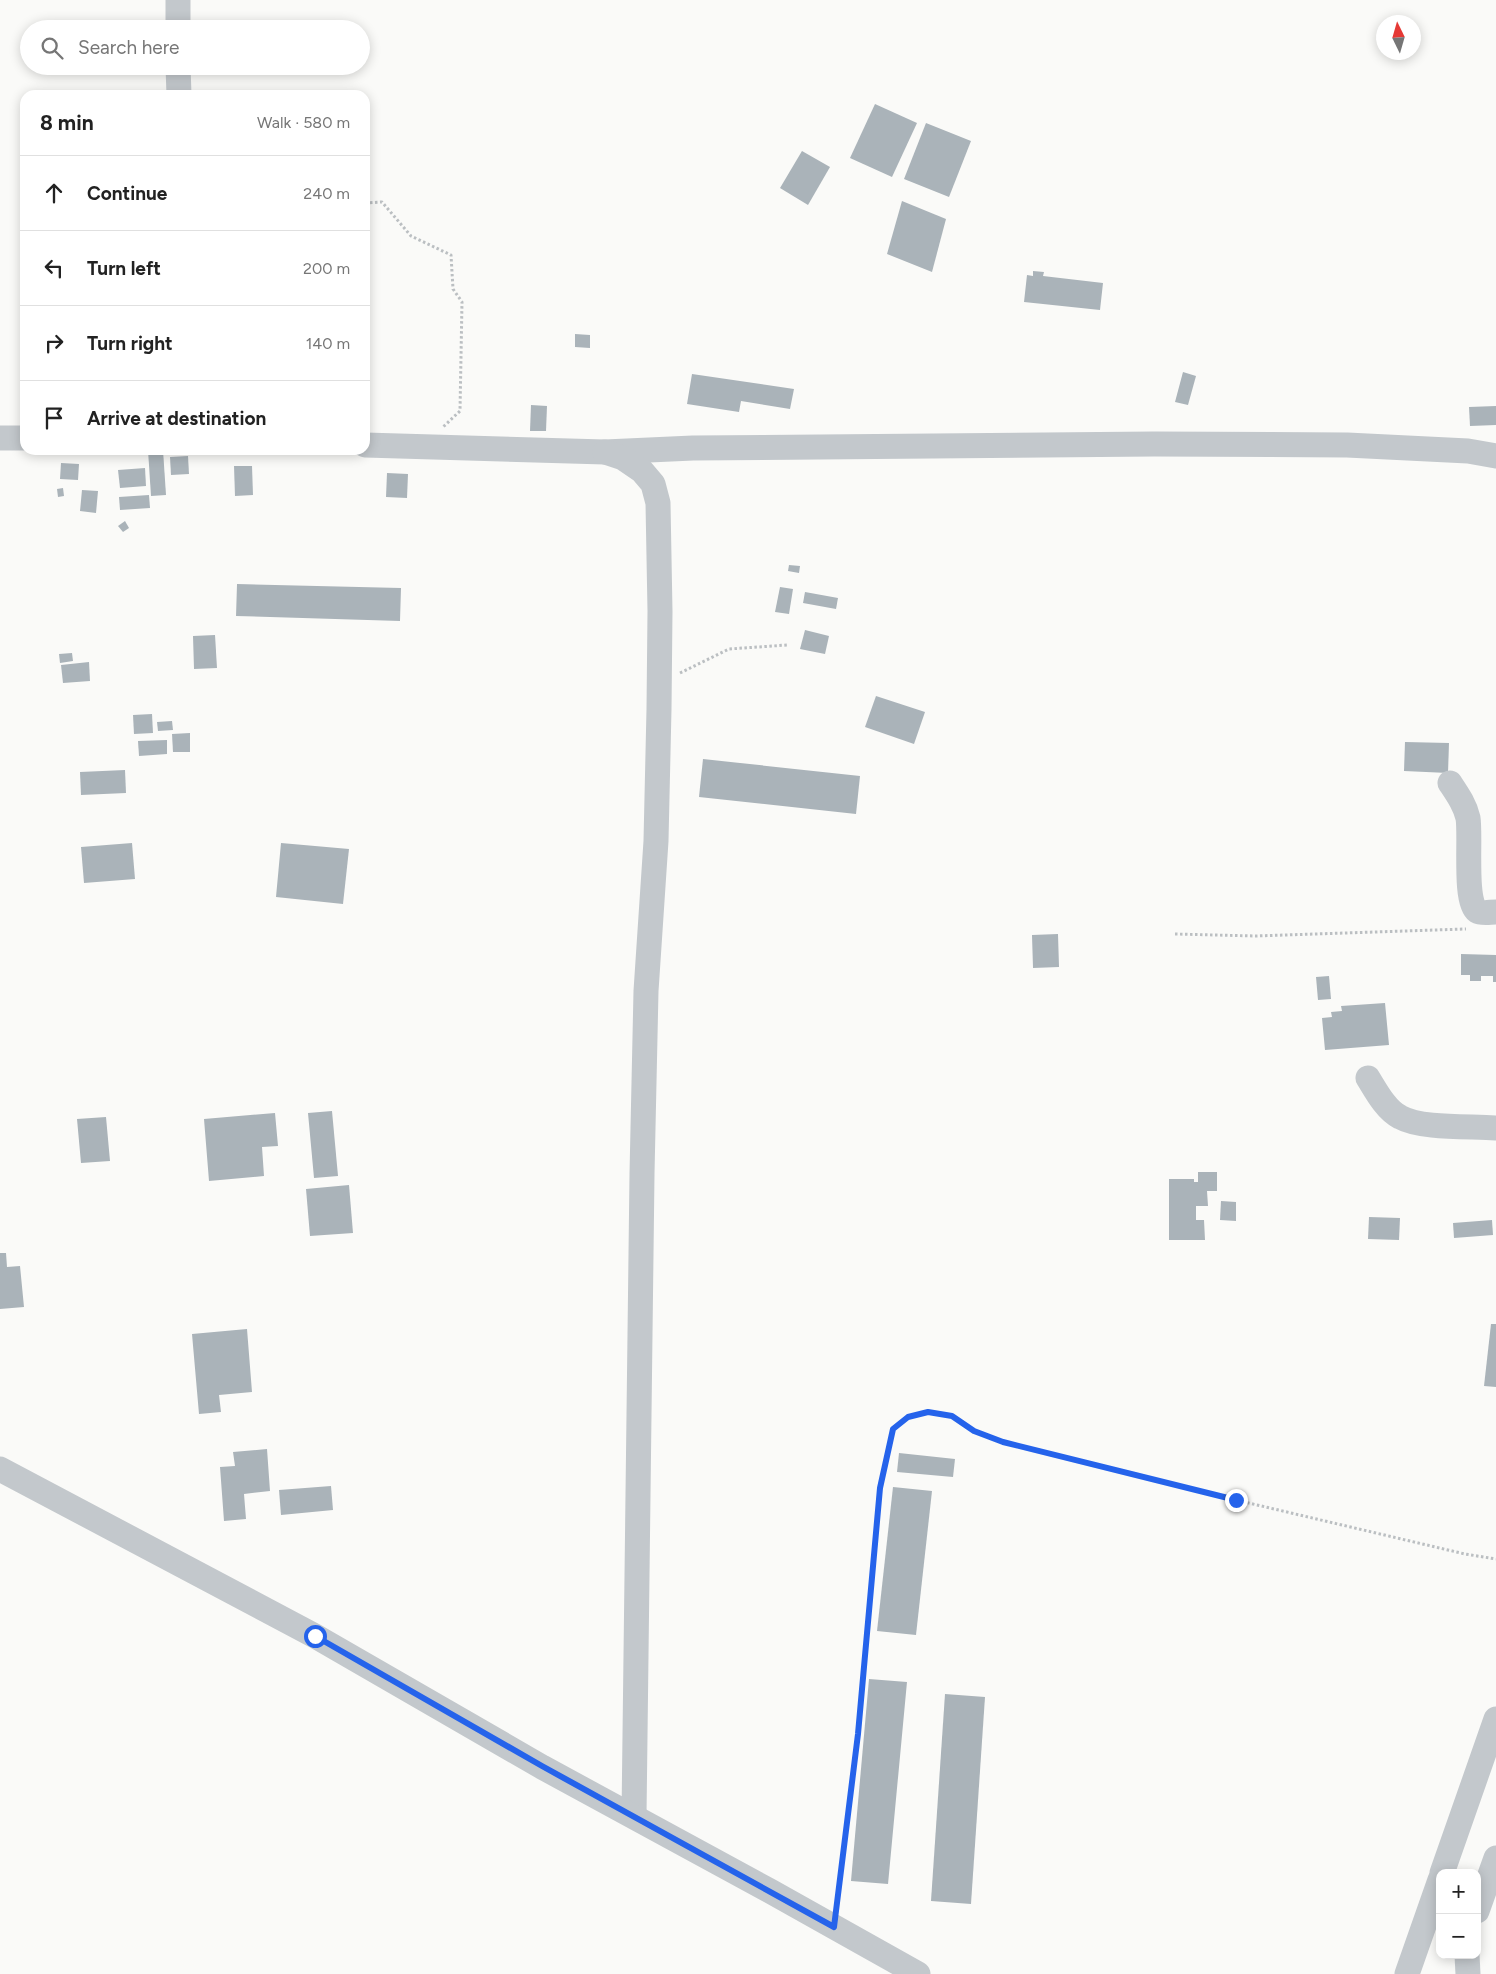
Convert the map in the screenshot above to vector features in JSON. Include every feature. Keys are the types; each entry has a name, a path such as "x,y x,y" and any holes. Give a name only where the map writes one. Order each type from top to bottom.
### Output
{"street":[{"path":"178,0 178,20"},
{"path":"178,75 179,90"},
{"path":"0,438 20,438"},
{"path":"370,445 605,452 693,448 1163,444 1347,446 1468,451 1496,456"},
{"path":"605,452 623,458 642,471 653,484 658,503 659,683 656,841 646,991 634,1816"},
{"path":"1450,783 1462,801 1467,816 1470,835 1469,881 1471,900 1477,911 1484,913 1496,912"},
{"path":"1368,1078 1382,1099 1399,1117 1420,1124 1496,1128"},
{"path":"0,1469 315,1636 534,1762 918,1974"},
{"path":"1444,1869 1492,1744 1496,1719"},
{"path":"1481,1900 1496,1858"},
{"path":"1407,1974 1436,1891"},
{"path":"1467,1959 1468,1974"}],"path":[{"path":"370,203 382,202 411,236 451,256 453,289 462,302 460,411 423,447"},
{"path":"659,683 729,649 787,645"},
{"path":"1174,934 1255,936 1469,928"},
{"path":"834,1927 858,1734 880,1488 893,1429 908,1417 928,1412 952,1416 974,1431 1003,1442 1399,1539 1496,1559"}],"building":[{"path":"875,104 917,123 892,177 850,158"},
{"path":"926,123 971,141 949,197 904,179"},
{"path":"802,151 830,167 808,205 780,188"},
{"path":"902,201 946,219 932,272 887,254"},
{"path":"1033,271 1044,272 1043,276 1103,283 1100,310 1024,302 1027,275 1033,276"},
{"path":"575,334 590,335 590,348 575,347"},
{"path":"1183,372 1196,376 1188,405 1175,402"},
{"path":"692,374 794,389 790,409 741,401 739,412 687,404"},
{"path":"531,405 547,406 546,431 530,431"},
{"path":"1496,406 1496,425 1470,426 1469,407"},
{"path":"148,455 163,455 166,495 151,496"},
{"path":"188,456 189,474 171,475 170,457"},
{"path":"61,463 79,464 78,480 60,479"},
{"path":"234,466 252,466 253,495 235,496"},
{"path":"145,468 146,486 120,488 118,470"},
{"path":"387,473 408,474 407,498 386,497"},
{"path":"63,488 64,496 58,497 57,489"},
{"path":"82,490 98,491 96,513 80,511"},
{"path":"149,495 150,508 120,510 119,497"},
{"path":"125,521 129,528 123,532 118,526"},
{"path":"789,565 800,566 799,573 788,571"},
{"path":"237,584 401,588 400,621 236,616"},
{"path":"780,587 793,589 789,614 775,612"},
{"path":"805,592 838,598 836,609 803,603"},
{"path":"805,630 829,636 825,654 800,649"},
{"path":"215,635 217,668 194,669 193,636"},
{"path":"72,653 73,661 60,663 59,654"},
{"path":"89,662 90,681 63,683 61,665"},
{"path":"876,696 925,712 914,744 865,727"},
{"path":"152,714 153,733 134,734 133,715"},
{"path":"172,721 173,730 158,731 157,722"},
{"path":"190,733 190,752 173,752 172,734"},
{"path":"167,740 167,754 139,756 138,741"},
{"path":"1405,742 1449,743 1448,773 1404,771"},
{"path":"703,759 860,776 856,814 699,797"},
{"path":"125,770 126,793 81,795 80,772"},
{"path":"132,843 135,879 84,883 81,847"},
{"path":"281,843 349,849 343,904 276,897"},
{"path":"1058,934 1059,967 1033,968 1032,935"},
{"path":"1461,954 1496,955 1496,982 1493,982 1493,976 1481,976 1481,981 1470,981 1470,975 1461,975"},
{"path":"1329,976 1331,999 1318,1000 1316,977"},
{"path":"1385,1003 1389,1045 1325,1050 1322,1018 1332,1017 1331,1012 1342,1011 1341,1006"},
{"path":"332,1111 338,1176 314,1178 308,1113"},
{"path":"275,1113 278,1146 262,1147 264,1176 209,1181 204,1119"},
{"path":"106,1117 110,1161 81,1163 77,1119"},
{"path":"1198,1172 1217,1172 1217,1191 1207,1191 1208,1206 1196,1206 1196,1220 1204,1220 1205,1240 1169,1240 1169,1179 1194,1179 1194,1182 1198,1182"},
{"path":"349,1185 353,1233 310,1236 306,1189"},
{"path":"1221,1201 1236,1202 1236,1221 1220,1220"},
{"path":"1369,1217 1400,1218 1399,1240 1368,1239"},
{"path":"1492,1220 1493,1235 1454,1238 1453,1223"},
{"path":"0,1253 6,1253 7,1267 20,1266 24,1307 0,1309"},
{"path":"1491,1324 1496,1324 1496,1387 1484,1386"},
{"path":"247,1329 252,1392 219,1395 221,1412 199,1414 192,1334"},
{"path":"267,1449 270,1491 244,1494 246,1519 224,1521 220,1467 235,1466 233,1452"},
{"path":"899,1453 955,1459 953,1477 897,1472"},
{"path":"331,1486 333,1510 281,1515 279,1490"},
{"path":"893,1487 932,1491 916,1635 877,1631"},
{"path":"869,1679 907,1682 888,1884 851,1881"},
{"path":"945,1694 985,1697 971,1904 931,1901"}],"route":[{"path":"315,1636 542,1766 834,1927 858,1734 880,1488 893,1429 908,1417 928,1412 952,1416 974,1431 1003,1442 1236,1500"}]}
